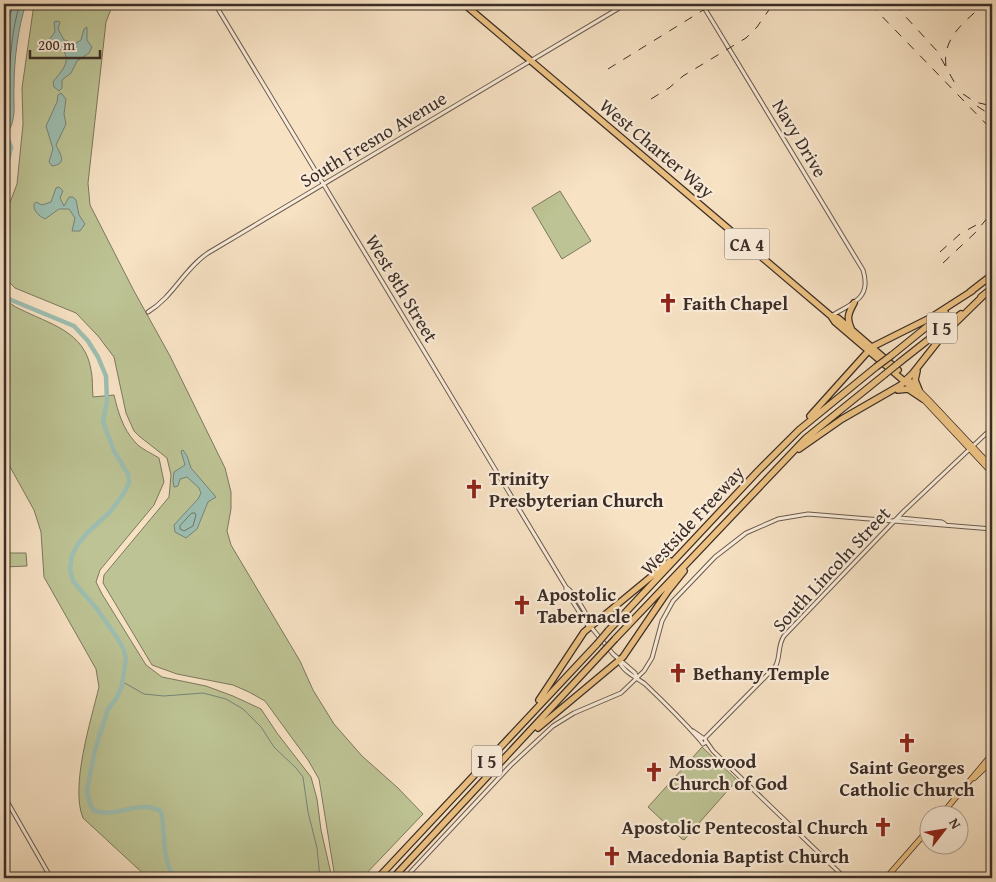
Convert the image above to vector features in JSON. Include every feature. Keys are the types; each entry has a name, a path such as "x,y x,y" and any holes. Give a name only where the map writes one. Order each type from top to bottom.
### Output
{"highway":[{"name":"West Charter Way","path":"464,4 831,316 835,322 871,349 906,380"},
{"name":"Westside Freeway","path":"378,878 608,631 799,430 992,275"},
{"name":"Westside Freeway","path":"393,878 783,460 806,438 992,288"},
{"path":"799,430 804,422 871,349 894,335 930,318 972,291"},
{"path":"783,460 842,419 897,388 918,367 938,340 984,295"},
{"path":"852,330 848,315 854,302"},
{"name":"West Charter Way","path":"831,316 838,318 861,341"},
{"path":"859,362 862,352 861,341 873,342 894,335"},
{"path":"918,367 915,378 919,390"},
{"path":"884,395 904,388 923,399"},
{"path":"515,731 545,693 584,632 684,551"},
{"path":"521,739 533,732 620,660 693,557"}],"main road":[{"name":"West Charter Way","path":"906,380 946,417 991,470"},
{"name":"West Charter Way","path":"906,380 930,407 971,447"},
{"path":"930,407 934,408 941,416 946,417"},
{"path":"951,804 992,757"},
{"path":"886,878 918,841"}],"street":[{"name":"West 8th Street","path":"215,4 566,587 572,592 581,606 591,627"},
{"name":"South Fresno Avenue","path":"148,312 166,298 203,256 626,4"},
{"name":"Navy Drive","path":"702,4 860,266 865,276 865,290 854,302"},
{"path":"831,316 854,302"},
{"name":"South Lincoln Street","path":"703,740 778,663 780,644 784,636 895,520 992,428"},
{"path":"405,878 511,765 553,726 574,713 621,693 637,678 650,662 662,621 673,601 711,561 746,533 770,522 800,515 895,520 900,518 992,529"},
{"name":"West 8th Street","path":"566,587 566,591 588,626 635,673 637,678 845,878"},
{"path":"572,592 572,601 581,606"},
{"path":"4,796 51,878"}],"green space":[{"path":"34,4 113,4 106,22 88,183 90,205 170,356 225,468 231,492 231,509 227,531 231,545 300,661 313,690 334,724 362,756 398,788 423,814 362,878 335,878 319,779 308,760 265,701 233,685 177,674 152,665 103,583 104,575 169,497 171,475 167,458 134,431 126,413 114,357 98,336 76,313 15,288 4,277 4,218 17,184 23,124 22,88"},
{"path":"560,191 591,241 562,259 532,208"},
{"path":"4,298 16,307 64,330 74,338 87,357 92,373 93,397 114,395 127,432 140,447 159,458 164,482 154,505 100,570 96,582 102,594 146,665 162,677 206,686 261,709 311,777 332,878 148,878 83,818 80,805 80,772 99,687 96,669 44,577 41,532 34,510 4,456"},
{"path":"4,553 26,553 27,566 4,567"},
{"path":"702,747 737,780 684,840 648,807"}],"water":[{"path":"4,4 26,4 16,55 13,119 4,138"},
{"path":"54,22 60,22 58,29 64,40 73,45 81,40 84,29 87,27 87,40 92,47 89,53 77,61 71,73 62,80 62,88 59,91 54,87 53,82 64,67 66,59 63,50 54,49 48,41 55,32"},
{"path":"61,93 66,99 64,114 66,124 56,145 62,158 60,163 52,166 49,162 53,149 46,126 57,102 58,95"},
{"path":"59,187 63,191 60,198 64,206 69,197 73,197 76,200 79,215 85,224 80,231 72,231 75,218 69,209 59,209 45,219 35,211 34,204 36,202 42,205 51,202 56,188"},
{"path":"183,450 191,468 216,497 208,502 197,529 186,538 175,532 174,525 198,499 201,493 199,488 187,477 180,479 178,486 174,487 174,472 185,465 181,451"}],"waterway":[{"path":"4,129 11,147 4,179"},
{"path":"4,297 74,326 88,341 98,357 106,376 107,401 103,422 114,451 128,474 129,483 110,512 78,544 72,555 70,569 73,581 97,609 118,639 126,658 122,686 116,699 108,709 95,750 87,790 90,804 94,811 103,813 144,807 161,811 165,853 174,878"},
{"path":"123,682 144,694 164,696 203,693 226,699 243,709 261,727 274,747 303,777 308,812 317,848 320,878"}],"railway":[{"path":"608,69 713,4"},
{"path":"651,99 669,88 683,76 746,38 757,27 773,4"},
{"path":"870,4 992,130"},
{"path":"894,4 937,51 957,87"},
{"path":"946,66 948,46 952,38 963,23 984,4"},
{"path":"963,94 975,102 992,106"},
{"path":"977,106 992,116"},
{"path":"943,263 976,232 992,212"},
{"path":"940,252 960,234 978,224"}],"place":[{"name":"Faith Chapel","path":"668,303"},
{"name":"Trinity Presbyterian Church","path":"474,489"},
{"name":"Apostolic Tabernacle","path":"522,605"},
{"name":"Bethany Temple","path":"678,673"},
{"name":"Saint Georges Catholic Church","path":"907,743"},
{"name":"Mosswood Church of God","path":"654,772"},
{"name":"Apostolic Pentecostal Church","path":"883,827"},
{"name":"Macedonia Baptist Church","path":"612,856"}]}
